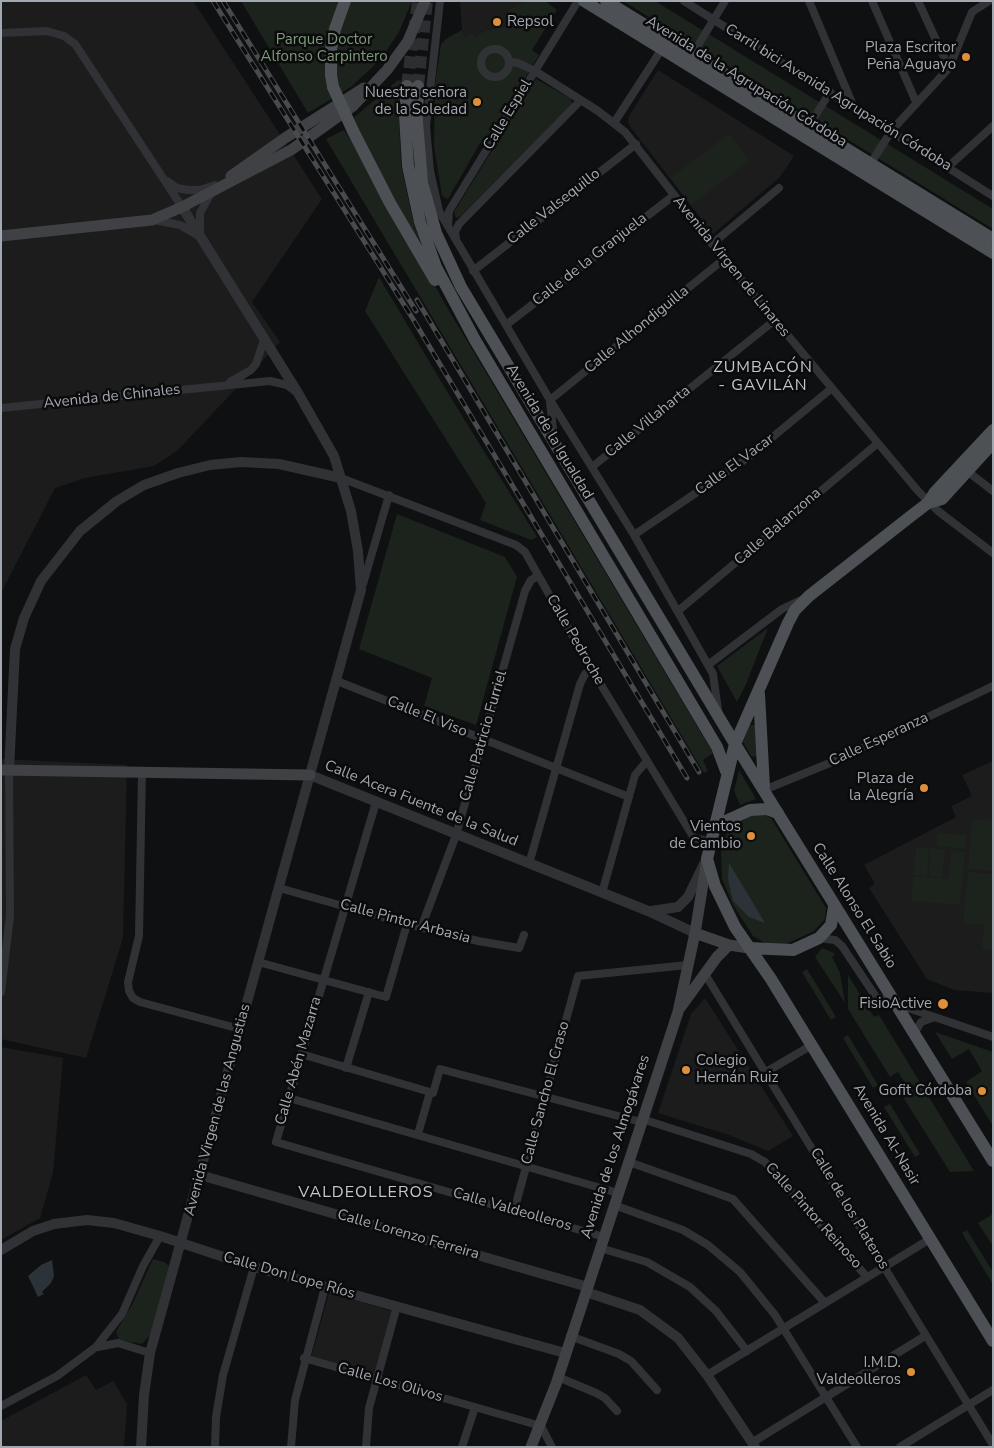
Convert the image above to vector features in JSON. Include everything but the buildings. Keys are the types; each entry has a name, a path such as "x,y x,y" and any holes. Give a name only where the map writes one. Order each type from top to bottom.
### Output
{"main road":[{"path":"345,1 335,29 331,49 330,68 333,87 353,131 410,239 454,313 475,340"},
{"path":"1,236 152,220 215,191 291,150 353,106 378,80 408,41 424,1"},
{"name":"Avenida de la Agrupación Córdoba","path":"584,1 664,44 868,169 992,238"},
{"name":"Avenida de la Agrupación Córdoba","path":"606,1 664,44"},
{"name":"Avenida de la Agrupación Córdoba","path":"689,59 809,126 868,169 993,253"},
{"path":"203,197 285,138 378,80"},
{"name":"Avenida de la Igualdad","path":"726,774 718,746 475,340 436,267 418,214 406,147 413,86 419,164 426,203 439,241 464,293 764,790"},
{"path":"735,744 795,610 810,596 928,503 935,492 993,430"},
{"path":"928,503 942,499 993,442"},
{"path":"759,692 758,718 764,790"},
{"name":"Avenida de la Igualdad","path":"715,826 726,774 735,744"},
{"name":"Calle Acera Fuente de la Salud","path":"5,770 310,775"},
{"name":"Calle Alonso El Sabio","path":"764,790 834,907 993,1161"},
{"path":"749,948 724,907 707,859 715,826 750,810 767,809 778,813"},
{"name":"Avenida de los Almogávares","path":"535,1446 540,1426 558,1377 678,1012 695,933 707,859"},
{"path":"695,933 730,945 793,950 819,938 831,925 834,907"},
{"name":"Avenida de los Almogávares","path":"678,1012 717,957 730,945"},
{"name":"Avenida Al-Nasir","path":"749,948 812,1045 993,1340"}],"street":[{"name":"Avenida de la Igualdad","path":"440,1 428,98 427,141 435,199 458,245 634,536 713,674 719,717"},
{"name":"Calle Espiel","path":"450,231 447,221 449,211 578,1"},
{"name":"Carril bici Avenida Agrupación Córdoba","path":"684,1 856,110 892,130 993,196"},
{"path":"689,59 725,1"},
{"path":"809,1 856,110"},
{"path":"872,1 916,102"},
{"path":"918,1 949,68"},
{"path":"868,169 892,130 949,68 972,12 989,1"},
{"path":"1,33 47,31 64,36 75,44 161,174 264,340"},
{"path":"614,123 664,44"},
{"name":"Avenida Virgen de Linares","path":"510,62 518,63 534,71 582,100 614,123 636,144 673,196 724,259 928,503 993,553"},
{"name":"Avenida de la Agrupación Córdoba","path":"809,126 830,92"},
{"path":"458,245 455,232 459,224 582,100"},
{"path":"948,167 993,126"},
{"name":"Calle Valsequillo","path":"473,270 636,144"},
{"path":"161,174 176,188 188,190 210,187 226,180"},
{"path":"712,244 779,188"},
{"path":"202,239 198,221 200,213 208,197 215,191"},
{"name":"Calle de la Granjuela","path":"506,325 673,196"},
{"path":"152,220 180,225 202,239"},
{"name":"Calle Alhondiguilla","path":"550,400 724,259"},
{"name":"Calle Villaharta","path":"592,467 775,320"},
{"name":"Avenida de Chinales","path":"223,385 251,370 256,364 264,340"},
{"name":"Avenida Virgen de las Angustias","path":"142,1447 144,1395 150,1352 361,590 358,551 351,511 334,456 298,393 264,340"},
{"name":"Avenida de Chinales","path":"1,408 270,381 287,385 298,393"},
{"name":"Calle El Vacar","path":"634,536 746,459 832,388"},
{"name":"Avenida de la Igualdad","path":"550,400 555,443"},
{"name":"Calle Balanzona","path":"678,611 878,442"},
{"path":"1,992 10,916 5,770 15,649 24,618 41,581 80,531 118,501 144,485 178,473 210,465 241,462 279,464 341,478"},
{"path":"967,471 993,491"},
{"name":"Calle Pedroche","path":"341,478 516,545 525,552 646,762 694,838 712,842"},
{"path":"361,590 388,495"},
{"name":"Calle Patricio Furriel","path":"421,928 456,835 525,591 531,580 538,576"},
{"path":"708,666 782,609 810,596"},
{"path":"529,864 580,684 585,674 592,670"},
{"name":"Calle El Viso","path":"336,681 629,797"},
{"name":"Calle Esperanza","path":"764,790 837,760 993,686"},
{"path":"602,892 635,775 646,762"},
{"path":"142,771 140,936 128,982 129,990 133,998 140,1002 240,1029"},
{"name":"Calle Acera Fuente de la Salud","path":"310,775 602,892 695,933"},
{"path":"344,906 376,802"},
{"path":"648,911 678,907 688,897 707,859"},
{"name":"Calle Pintor Arbasia","path":"279,888 421,928 478,941 519,948 524,935"},
{"name":"Calle Abén Mazarra","path":"276,1142 344,906"},
{"path":"258,962 386,997 407,924"},
{"path":"819,938 836,940 840,944 874,996 993,1037"},
{"name":"Calle Sancho El Craso","path":"514,1211 578,976 688,965"},
{"name":"Calle de los Plateros","path":"705,974 993,1445"},
{"path":"346,1068 369,992"},
{"path":"914,1034 921,1022 935,1017"},
{"path":"766,1072 812,1045"},
{"path":"301,1054 430,1092 418,1134"},
{"name":"Calle Pintor Reinoso","path":"430,1092 433,1093 440,1069 642,1121 751,1154 765,1162 868,1277"},
{"path":"289,1098 526,1166 616,1199 670,1224 708,1245 740,1272 784,1328 857,1447"},
{"name":"Calle Valdeolleros","path":"276,1142 604,1236"},
{"path":"628,1162 733,1199 825,1303"},
{"name":"Calle Lorenzo Ferreira","path":"200,1174 587,1289 628,1305 652,1317 678,1338 707,1375 754,1444"},
{"name":"Calle Don Lope Ríos","path":"1,1250 33,1232 54,1224 87,1220 114,1223 254,1267 565,1353"},
{"path":"96,1348 122,1314 143,1266 160,1236"},
{"path":"707,1375 930,1238"},
{"path":"600,1248 647,1262 690,1287 716,1311 747,1351"},
{"path":"216,1447 216,1417 223,1375 254,1267"},
{"path":"291,1447 295,1400 304,1358 325,1287"},
{"path":"366,1447 369,1408 397,1306"},
{"path":"570,1336 620,1354 631,1361 657,1390"},
{"path":"754,1444 925,1336"},
{"path":"1,1406 57,1376 104,1344 118,1343 150,1352"},
{"name":"Calle Los Olivos","path":"304,1358 540,1426"},
{"path":"558,1377 596,1393 617,1411"},
{"path":"900,1447 993,1390"},
{"path":"462,1447 475,1407"},
{"path":"540,1426 552,1447"}],"shaded area":[{"path":"1,1 193,1 322,199 252,302 280,342 178,450 154,466 85,478 55,488 1,593"},
{"name":"Repsol","path":"460,1 526,1 508,10 510,26 486,30 474,37 465,37 462,30"},
{"path":"658,70 794,156 780,177 713,234 628,122 629,116"},
{"path":"1,759 127,765 123,938 86,1058 1,1039"},
{"path":"993,761 993,993 954,990 927,979 869,888 875,884 864,865 956,817 951,806 972,796 962,775"},
{"path":"729,863 765,923 749,917 733,901 728,879"},
{"path":"705,998 793,1136 768,1151 729,1135 658,1113 691,1014"},
{"path":"1,1047 63,1058 53,1173 40,1218 1,1240"},
{"path":"52,1260 54,1276 51,1283 42,1292 44,1294 38,1297 28,1276 41,1265"},
{"path":"329,1293 392,1311 374,1376 311,1358"},
{"path":"86,1375 96,1390 113,1381 127,1404 124,1447 1,1447 1,1421"}],"green space":[{"name":"Parque Doctor Alfonso Carpintero","path":"241,1 412,1 399,32 381,59 351,87 308,113"},
{"path":"526,1 545,1 557,10 532,50 539,55 484,145 480,143 448,199 442,196 434,146 435,85 441,44 462,30 465,37 472,33 474,37 486,30 510,26 508,10"},
{"path":"623,1 655,1 993,209 993,229"},
{"path":"536,79 571,99 572,104 461,216 456,218 454,212"},
{"path":"398,80 401,81 399,120 401,165 414,225 426,256 351,120"},
{"path":"344,130 350,139 354,138 445,304 713,753 703,760 708,771 704,773 326,139"},
{"path":"729,134 749,161 691,205 670,178"},
{"path":"379,277 537,537 531,540 480,520 486,503 365,311"},
{"path":"397,514 505,557 517,577 476,725 424,706 432,678 359,649"},
{"path":"768,628 746,684 737,702 717,666"},
{"path":"750,725 755,725 757,755 755,757 751,756 743,742"},
{"path":"739,770 756,799 740,805 734,791"},
{"path":"761,814 771,818 826,908 825,919 814,931 786,944 765,943 753,936 733,905 722,879 721,849 728,830 750,816"},
{"path":"972,819 993,821 993,871 968,869"},
{"path":"938,833 966,835 965,849 937,846"},
{"path":"916,847 929,848 927,876 913,875"},
{"path":"931,848 945,850 942,878 929,876"},
{"path":"951,851 965,852 960,905 911,901 913,876 949,879"},
{"path":"968,872 993,874 993,950 982,949 984,925 963,923"},
{"path":"822,948 835,955 832,957 840,973 845,1003 815,957"},
{"path":"807,969 836,1017 831,1020 802,972"},
{"path":"848,975 874,1017 879,1015 974,1171 950,1172 903,1097 910,1091 898,1072 890,1077 848,1009"},
{"name":"Gofit Córdoba","path":"935,1032 993,1052 993,1126 966,1082 982,1071 969,1049 952,1059"},
{"path":"848,1035 878,1085 873,1088 843,1038"},
{"path":"890,1104 920,1154 915,1157 884,1107"},
{"path":"993,1214 993,1246 978,1223"},
{"path":"967,1230 993,1272 992,1283 962,1233"},
{"path":"153,1259 164,1262 169,1266 150,1335 142,1344 119,1340 116,1332 133,1303"}],"tunnel":[{"path":"407,86 418,1"},
{"path":"418,86 427,1"}],"railway":[{"path":"213,1 413,319 687,778"},
{"path":"223,1 416,311"},
{"path":"417,300 699,772"}],"place":[{"name":"Repsol","path":"497,22"},
{"name":"Plaza Escritor Peña Aguayo","path":"966,57"},
{"name":"Nuestra señora de la Soledad","path":"477,102"},
{"name":"Plaza de la Alegría","path":"924,788"},
{"name":"Vientos de Cambio","path":"751,836"},
{"name":"FisioActive","path":"943,1004"},
{"name":"Colegio Hernán Ruiz","path":"686,1070"},
{"name":"Gofit Córdoba","path":"982,1091"},
{"name":"I.M.D. Valdeolleros","path":"911,1372"}],"district":[{"name":"ZUMBACÓN - GAVILÁN","path":"763,377"},
{"name":"VALDEOLLEROS","path":"366,1193"}]}
